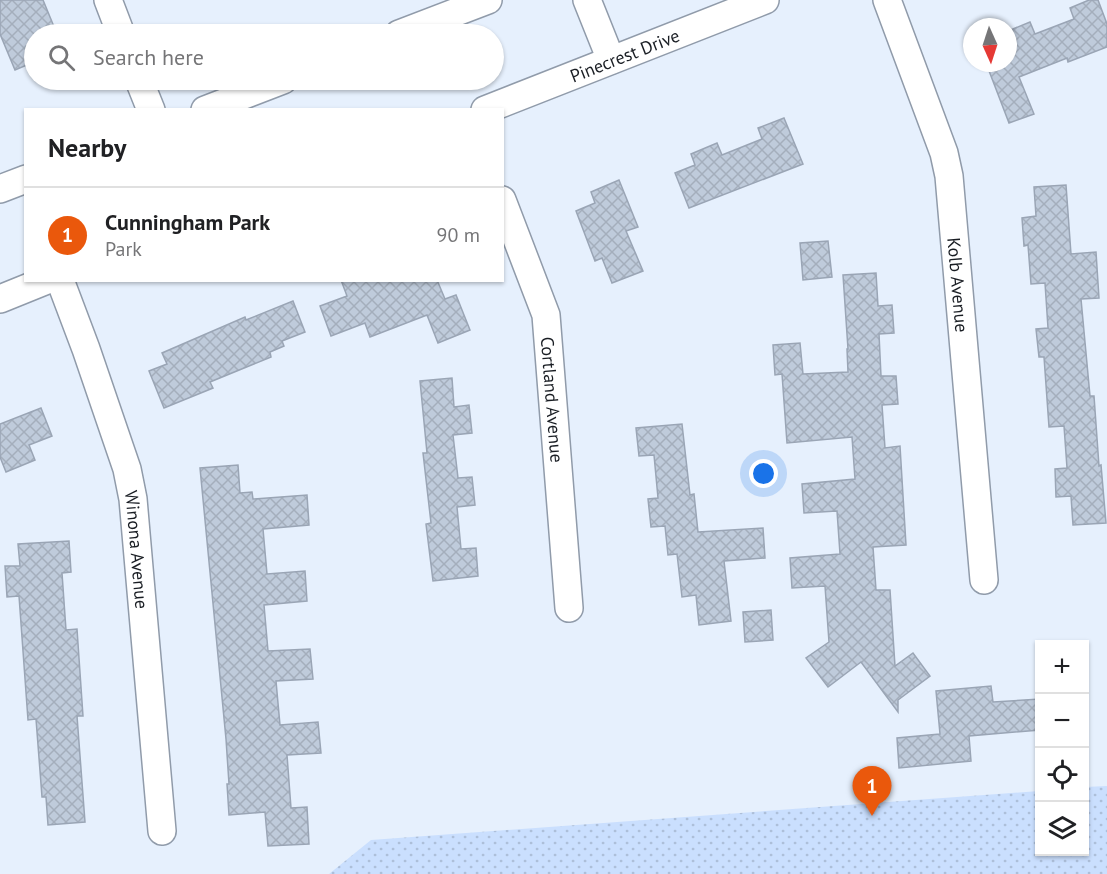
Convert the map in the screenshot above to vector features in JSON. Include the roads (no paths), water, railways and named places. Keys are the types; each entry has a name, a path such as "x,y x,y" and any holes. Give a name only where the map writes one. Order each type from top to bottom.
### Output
{"street":[{"path":"108,0 117,24"},
{"path":"425,24 488,0"},
{"path":"587,0 611,60"},
{"name":"Pinecrest Drive","path":"490,108 765,0"},
{"name":"Kolb Avenue","path":"887,0 944,153 949,176 984,580"},
{"path":"143,90 150,108"},
{"path":"210,108 257,90"},
{"path":"0,189 24,180"},
{"name":"Cortland Avenue","path":"504,205 546,315 569,608"},
{"path":"0,299 42,282"},
{"name":"Winona Avenue","path":"61,282 127,470 133,499 162,831"}],"place":[{"name":"Cunningham Park","path":"872,816"}]}
